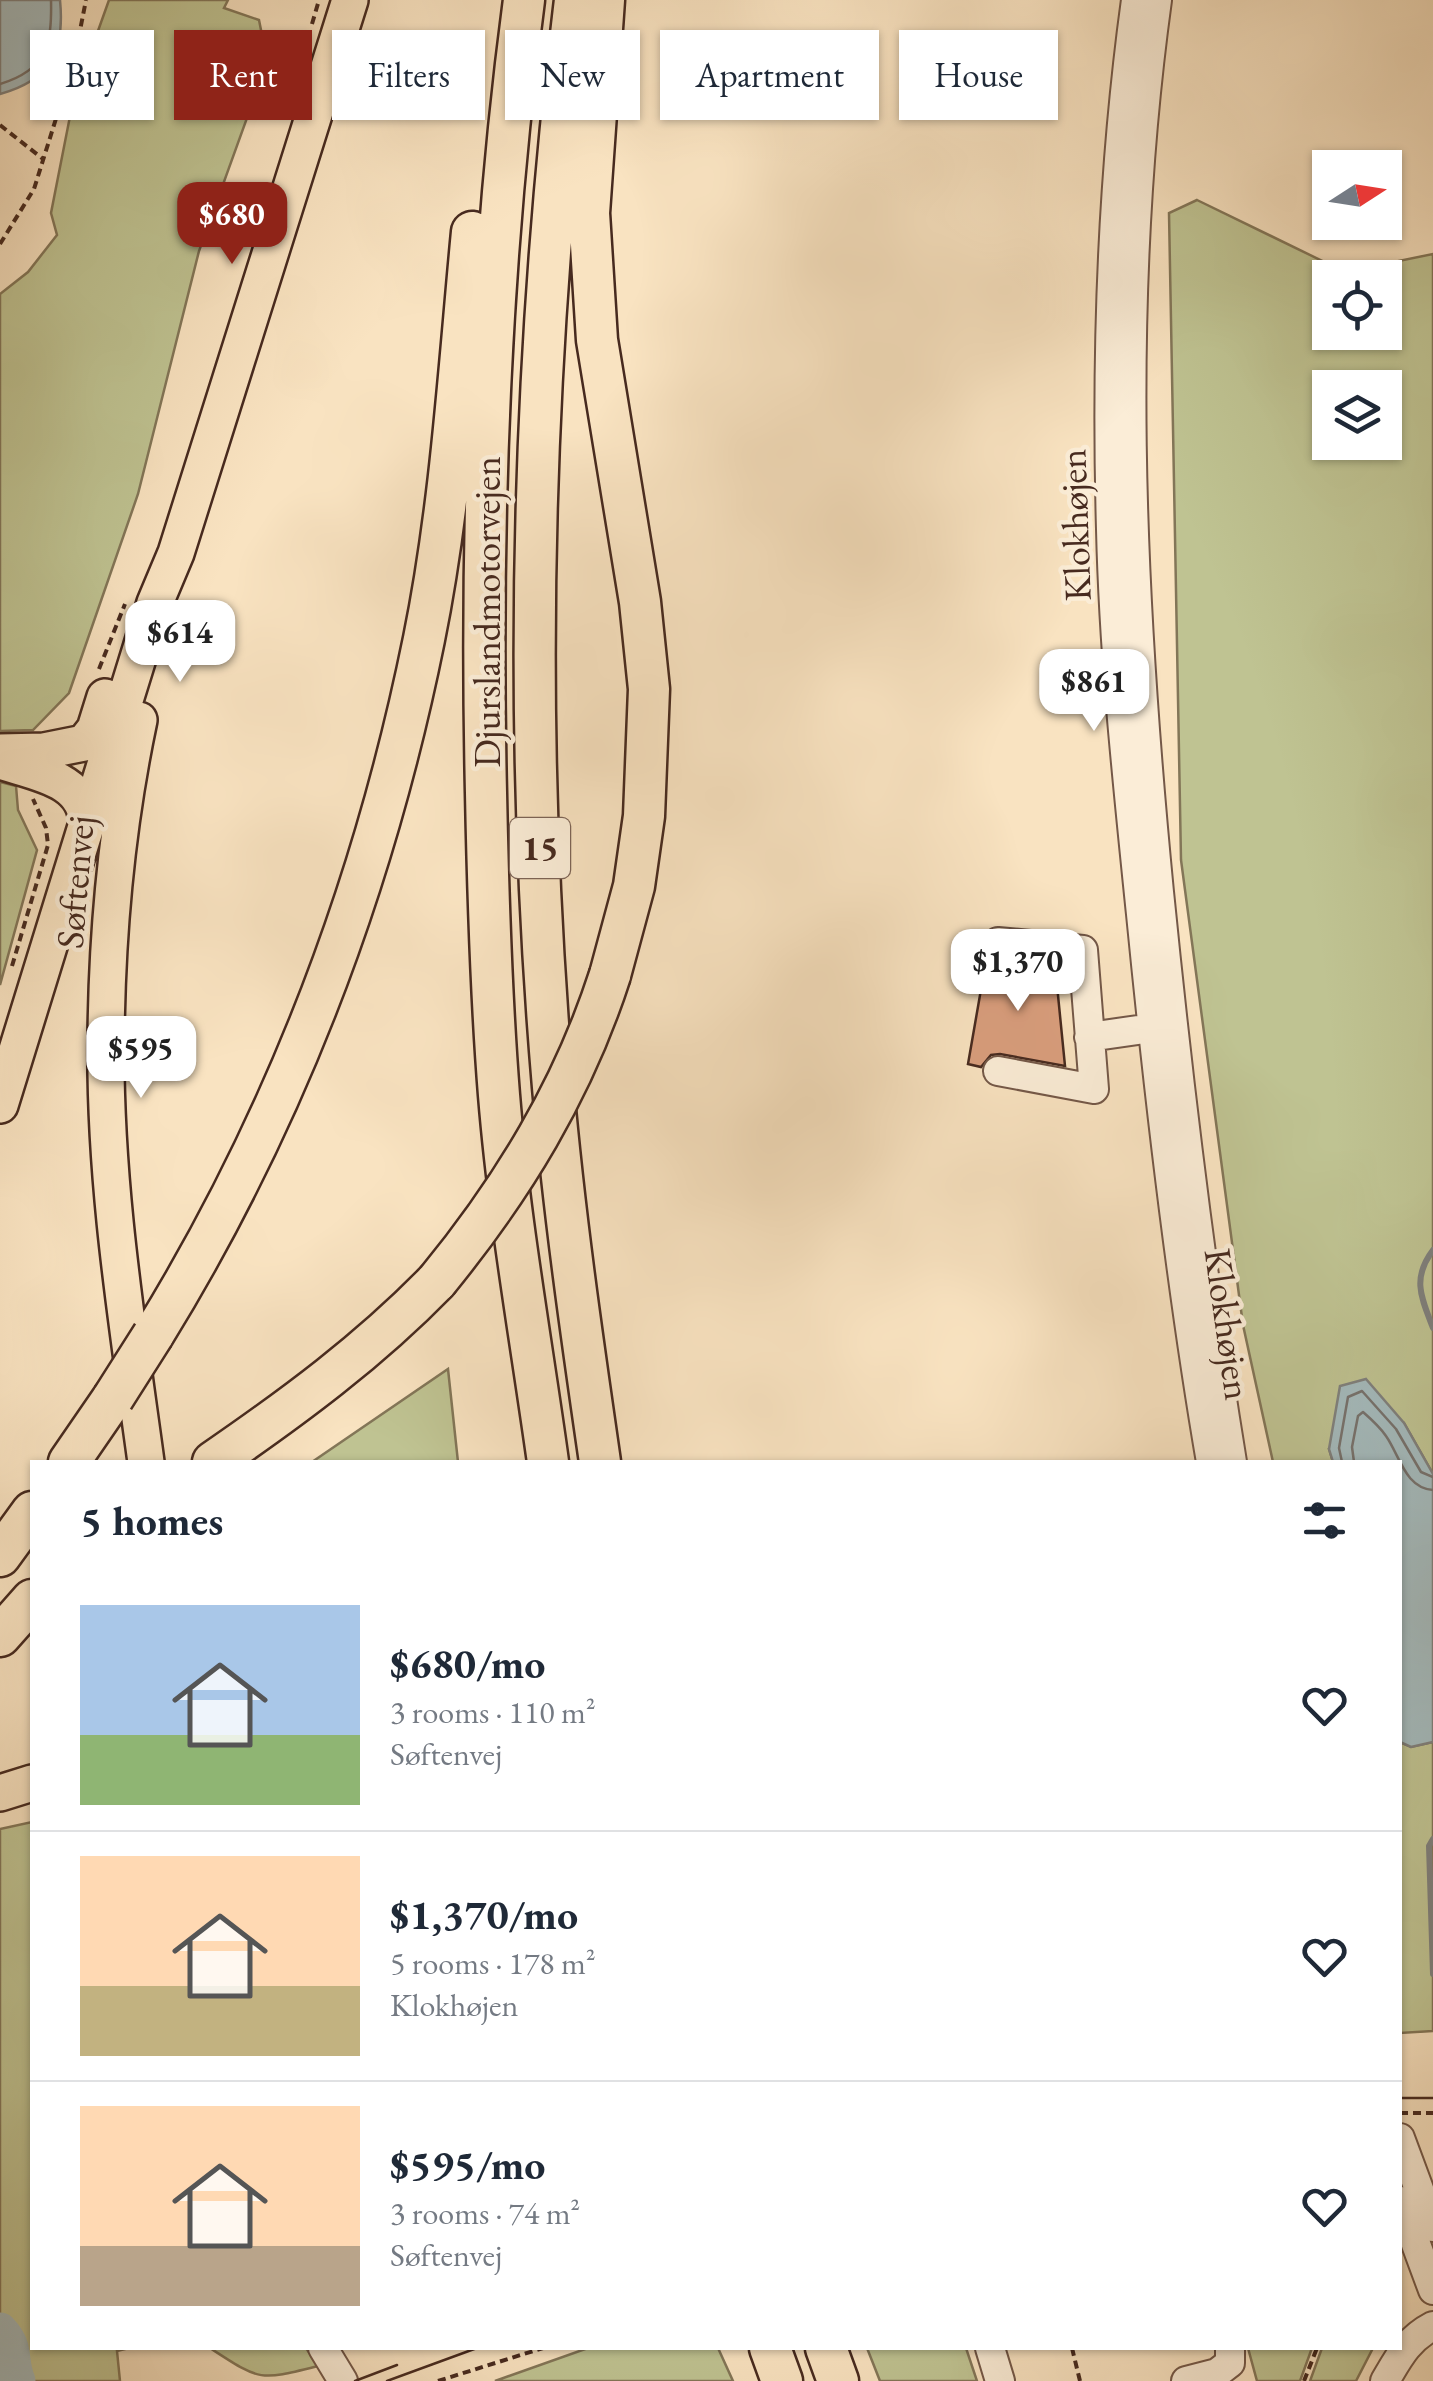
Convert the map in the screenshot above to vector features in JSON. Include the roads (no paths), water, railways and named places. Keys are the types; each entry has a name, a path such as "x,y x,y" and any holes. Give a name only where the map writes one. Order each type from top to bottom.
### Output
{"highway":[{"path":"69,1460 113,1398 230,1201 299,1053 344,939 388,791 425,636 438,552 500,0"},
{"name":"Djurslandmotorvejen","path":"524,0 496,264 486,481 484,704 488,892 499,1096 548,1460"},
{"name":"Djurslandmotorvejen","path":"575,0 552,230 536,457 534,716 553,1084 570,1251 600,1460"},
{"path":"216,1460 314,1392 390,1330 437,1282 508,1188 554,1112 592,1030 634,886 644,816 648,689 640,602 597,340 589,213 604,0"},
{"path":"0,1556 30,1515"},
{"path":"0,1636 30,1602"},
{"path":"771,2350 782,2381"},
{"path":"827,2350 838,2381"}],"main road":[{"name":"Søftenvej","path":"0,1105 155,603 176,553 350,0"},
{"name":"Søftenvej","path":"146,1460 117,1235 106,1039 113,903 125,803 176,553"},
{"path":"0,752 44,751 84,744 95,728 126,633 176,553"},
{"path":"0,761 37,773 78,794 84,802 87,825"},
{"path":"0,1793 30,1784"}],"street":[{"name":"Klokhøjen","path":"1136,0 1117,180 1110,364 1111,532 1123,737 1152,1028 1192,1353 1210,1460"},
{"name":"Klokhøjen","path":"1157,0 1138,182 1130,366 1133,532 1144,734 1171,1010 1232,1460"},
{"path":"998,942 1083,950 1094,1089 998,1071"},
{"path":"1089,1037 1152,1028"},
{"path":"1402,2143 1433,2227"},
{"path":"1402,2206 1433,2290"},
{"path":"1385,2381 1406,2344 1433,2326"},
{"path":"324,2350 343,2381"},
{"path":"1186,2381 1217,2373 1230,2363 1230,2350"}],"water":[{"path":"0,0 60,0 60,30 30,30 30,82 0,94"},
{"path":"1366,1379 1404,1423 1433,1474 1433,1742 1411,1747 1402,1743 1402,1460 1332,1460 1329,1449 1340,1386"}],"waterway":[{"path":"1433,1250 1420,1280 1433,1328"},
{"path":"1433,1839 1429,1846 1433,1974"},
{"path":"0,2330 11,2349 18,2381"}],"tram line":[{"path":"1402,2098 1433,2098"},
{"path":"387,2381 472,2350"},
{"path":"355,2381 397,2365"}]}
